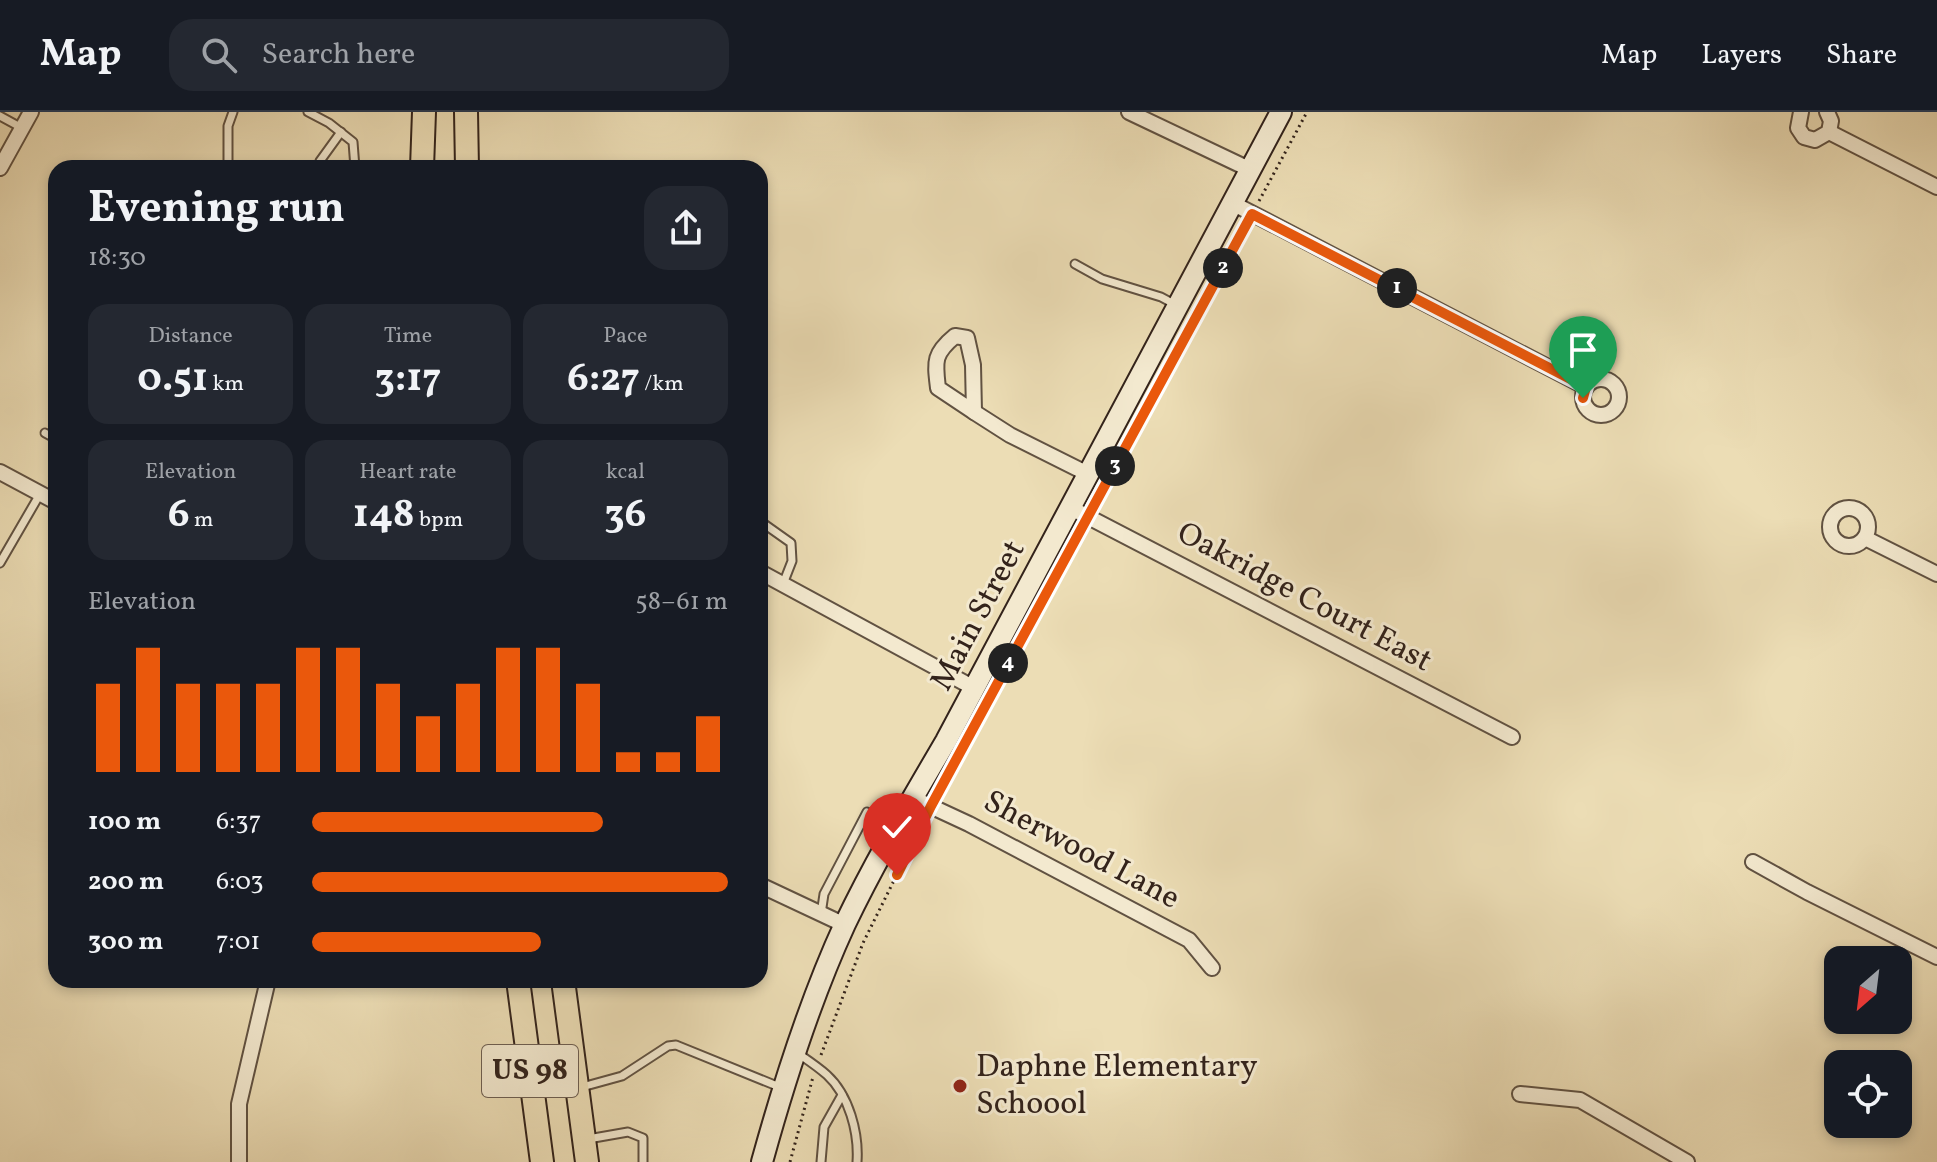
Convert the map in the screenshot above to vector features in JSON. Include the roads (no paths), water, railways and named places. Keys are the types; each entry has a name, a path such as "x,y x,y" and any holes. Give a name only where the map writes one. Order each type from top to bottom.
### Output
{"main road":[{"path":"422,160 424,112"},
{"path":"466,112 467,160"},
{"name":"Main Street","path":"762,1162 796,1051 845,925 896,827 922,802 974,688 1079,513 1086,473 1178,306 1243,209 1251,170 1281,112"},
{"name":"US 98","path":"519,988 542,1162"},
{"name":"US 98","path":"564,988 585,1151"}],"street":[{"path":"0,168 31,112"},
{"path":"1129,112 1251,170"},
{"path":"1801,112 1797,122 1804,137 1815,140 1829,132 1831,121 1827,112"},
{"path":"1829,132 1937,187"},
{"path":"1243,209 1586,387"},
{"path":"974,412 973,365 967,338 955,336 944,345 935,360 938,388 974,412 1010,435 1086,473"},
{"path":"0,472 48,498"},
{"name":"Oakridge Court East","path":"1079,513 1512,737"},
{"path":"1865,538 1937,574"},
{"path":"768,576 974,688"},
{"name":"Sherwood Lane","path":"922,802 1189,940 1212,968"},
{"path":"1753,862 1937,957"},
{"path":"768,889 845,925"},
{"path":"239,1162 239,1104 266,988"},
{"path":"1520,1094 1580,1100 1687,1162"}],"lane":[{"path":"228,160 228,126 233,112"},
{"path":"308,112 353,142 354,160"},
{"path":"0,116 22,128"},
{"path":"321,160 341,132"},
{"path":"1075,264 1102,279 1161,297 1178,306"},
{"path":"0,563 40,494"},
{"path":"768,527 791,543 792,561 783,584"},
{"path":"821,914 824,894 867,812 896,827"},
{"path":"577,1088 613,1080 668,1046 676,1045 784,1089"},
{"path":"796,1051 829,1077 842,1095 859,1140 857,1162"},
{"path":"821,1162 824,1127 842,1095"},
{"path":"585,1151 628,1132 643,1138 643,1162"}],"place":[{"name":"Daphne Elementary Schoool","path":"960,1086"}]}
